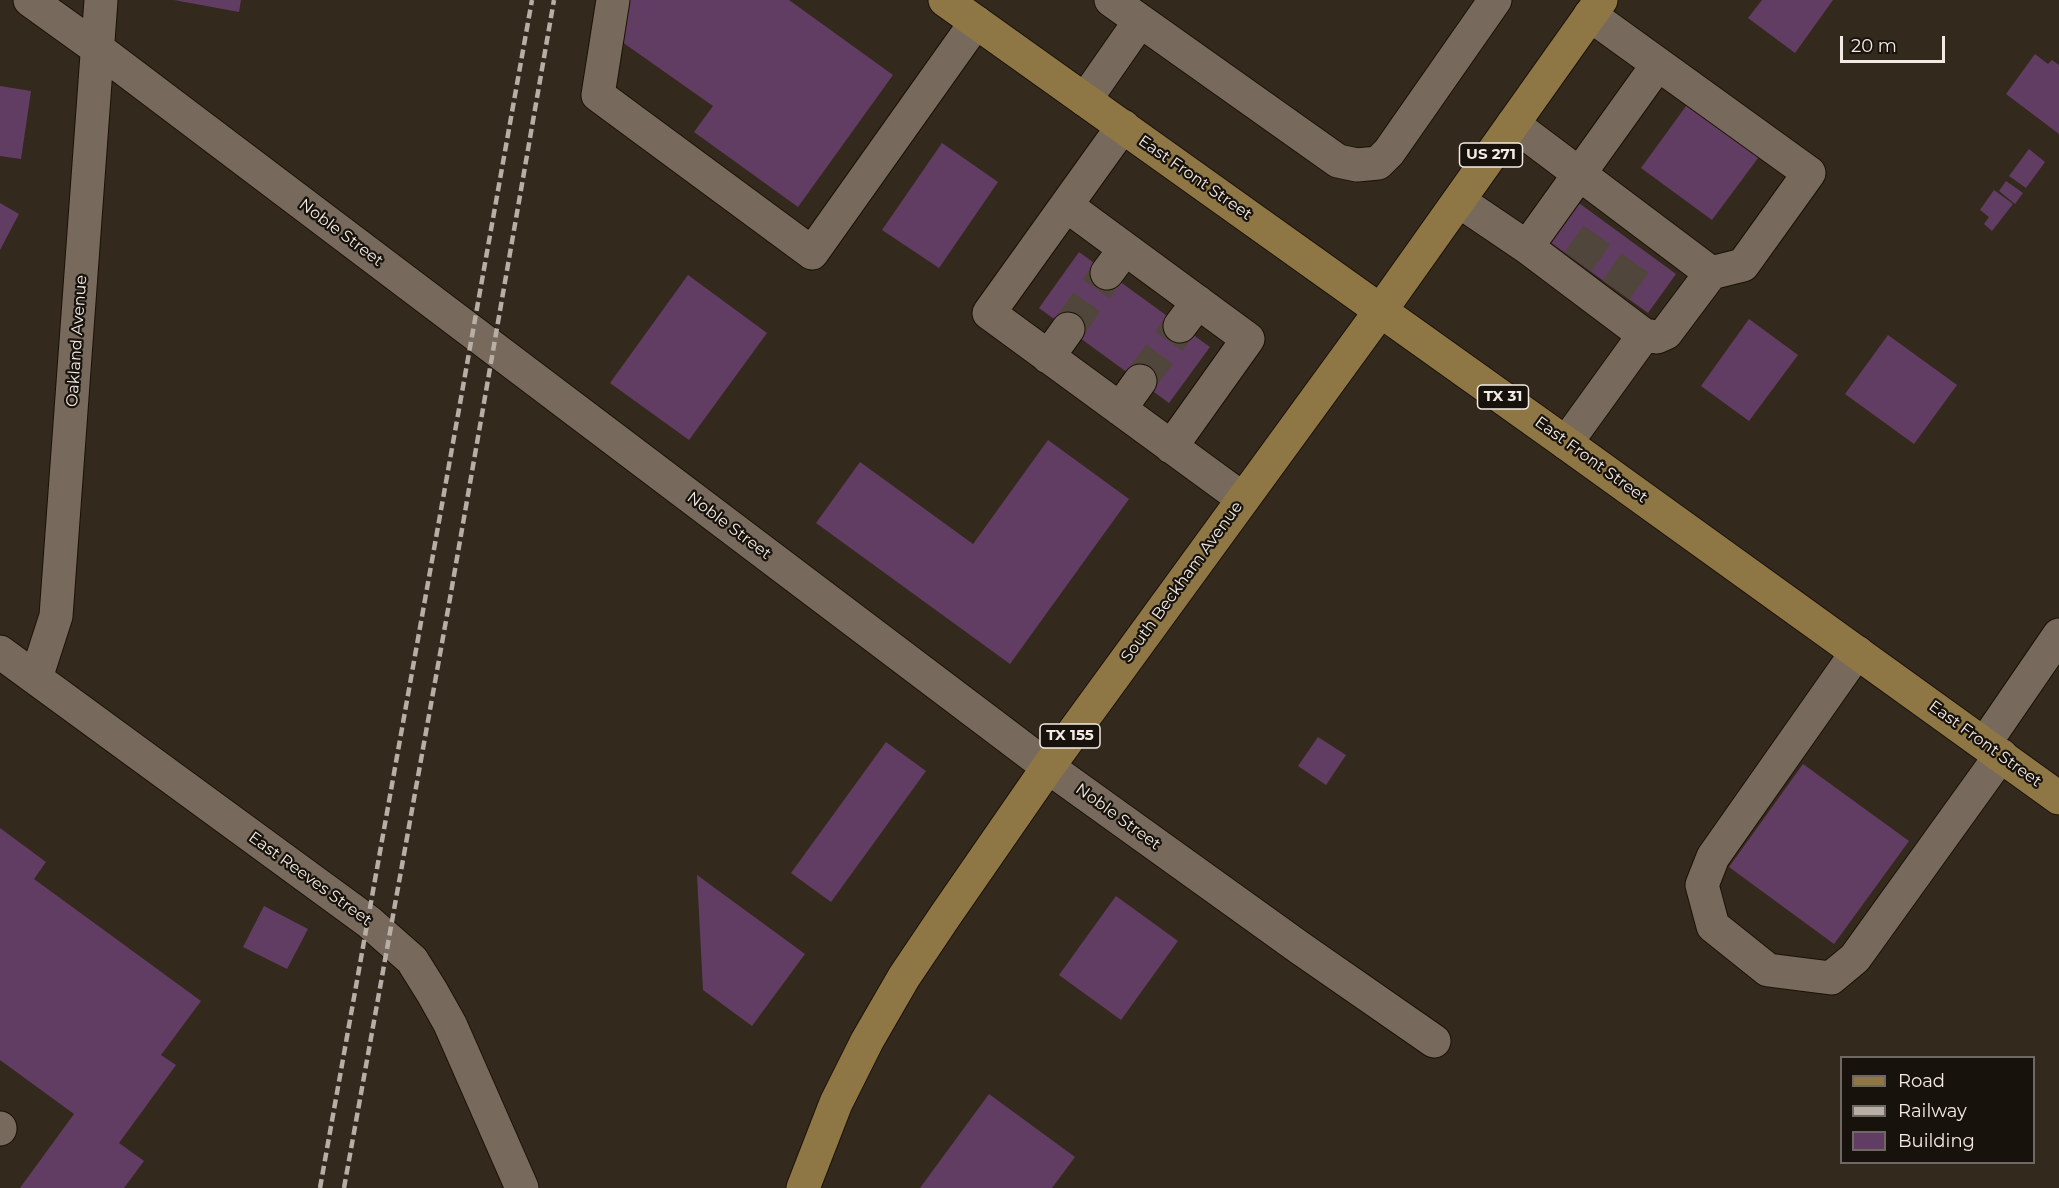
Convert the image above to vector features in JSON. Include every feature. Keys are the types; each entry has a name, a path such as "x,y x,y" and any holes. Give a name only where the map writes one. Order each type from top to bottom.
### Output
{"main road":[{"name":"East Front Street","path":"945,0 1566,442 2059,798"},
{"name":"South Beckham Avenue","path":"803,1188 836,1103 867,1041 904,977 1048,767 1381,310 1596,7"}],"street":[{"name":"Noble Street","path":"30,0 1048,767 1434,1041"},
{"name":"Oakland Avenue","path":"36,678 56,616 101,0"},
{"path":"613,0 598,95 812,253 976,22"},
{"path":"1111,0 1338,161 1357,165 1378,162 1389,152 1495,0"},
{"path":"1458,201 1527,247 1572,269 1611,298 1644,335 1657,337 1666,333 1712,273 1743,265 1809,173 1658,64 1596,7"},
{"path":"1085,100 1140,21"},
{"path":"1527,247 1658,64"},
{"path":"1513,124 1579,174 1612,213 1651,241 1712,273"},
{"path":"1123,126 989,313 1243,499"},
{"path":"1066,206 1116,261 1189,314 1248,339 1171,447"},
{"path":"1048,357 1068,329"},
{"path":"1566,442 1644,335"},
{"path":"1120,409 1140,381"},
{"path":"1857,652 1713,856 1702,885 1713,926 1768,970 1831,978 1855,958 1993,749 2059,635"},
{"name":"East Reeves Street","path":"0,652 369,922 411,960 450,1024 522,1188"}],"building":[{"path":"174,0 241,0 239,12"},
{"path":"623,0 789,0 893,75 798,207 694,132 713,106 615,37"},
{"path":"1762,0 1833,0 1795,53 1748,18"},
{"path":"2035,54 2048,64 2052,60 2059,65 2059,134 2006,94"},
{"path":"0,86 31,91 21,159 0,156"},
{"path":"1689,102 1761,154 1712,220 1641,168"},
{"path":"942,143 998,182 939,268 882,230"},
{"path":"2029,149 2045,162 2026,188 2009,176"},
{"path":"2006,181 2023,193 2015,204 1999,191"},
{"path":"1994,190 2013,204 1992,231 1984,224 1989,217 1980,210"},
{"path":"1572,198 1676,274 1648,313 1543,237"},
{"path":"0,203 19,214 0,250"},
{"path":"1079,252 1210,347 1169,403 1039,308"},
{"path":"688,275 767,333 689,440 610,383"},
{"path":"1749,319 1798,355 1749,421 1701,386"},
{"path":"1888,335 1957,385 1914,444 1845,394"},
{"path":"1048,440 1129,499 1010,664 816,523 860,462 973,544"},
{"path":"1318,737 1346,755 1326,785 1298,766"},
{"path":"886,742 926,771 831,902 791,873"},
{"path":"1803,764 1909,841 1834,944 1729,867"},
{"path":"0,828 46,862 34,879 201,1001 161,1055 176,1065 119,1143 144,1161 124,1188 20,1188 74,1114 0,1060"},
{"path":"697,875 805,954 752,1026 703,990"},
{"path":"1116,896 1178,941 1121,1020 1059,975"},
{"path":"264,906 308,929 287,969 243,947"},
{"path":"989,1094 1075,1157 1052,1188 920,1188"}],"tunnel":[{"path":"1578,262 1605,223"},
{"path":"1616,290 1644,250"},
{"path":"1068,329 1107,273"},
{"path":"1140,381 1180,326"}],"railway":[{"path":"320,1188 532,0"},
{"path":"344,1188 554,0"}]}
